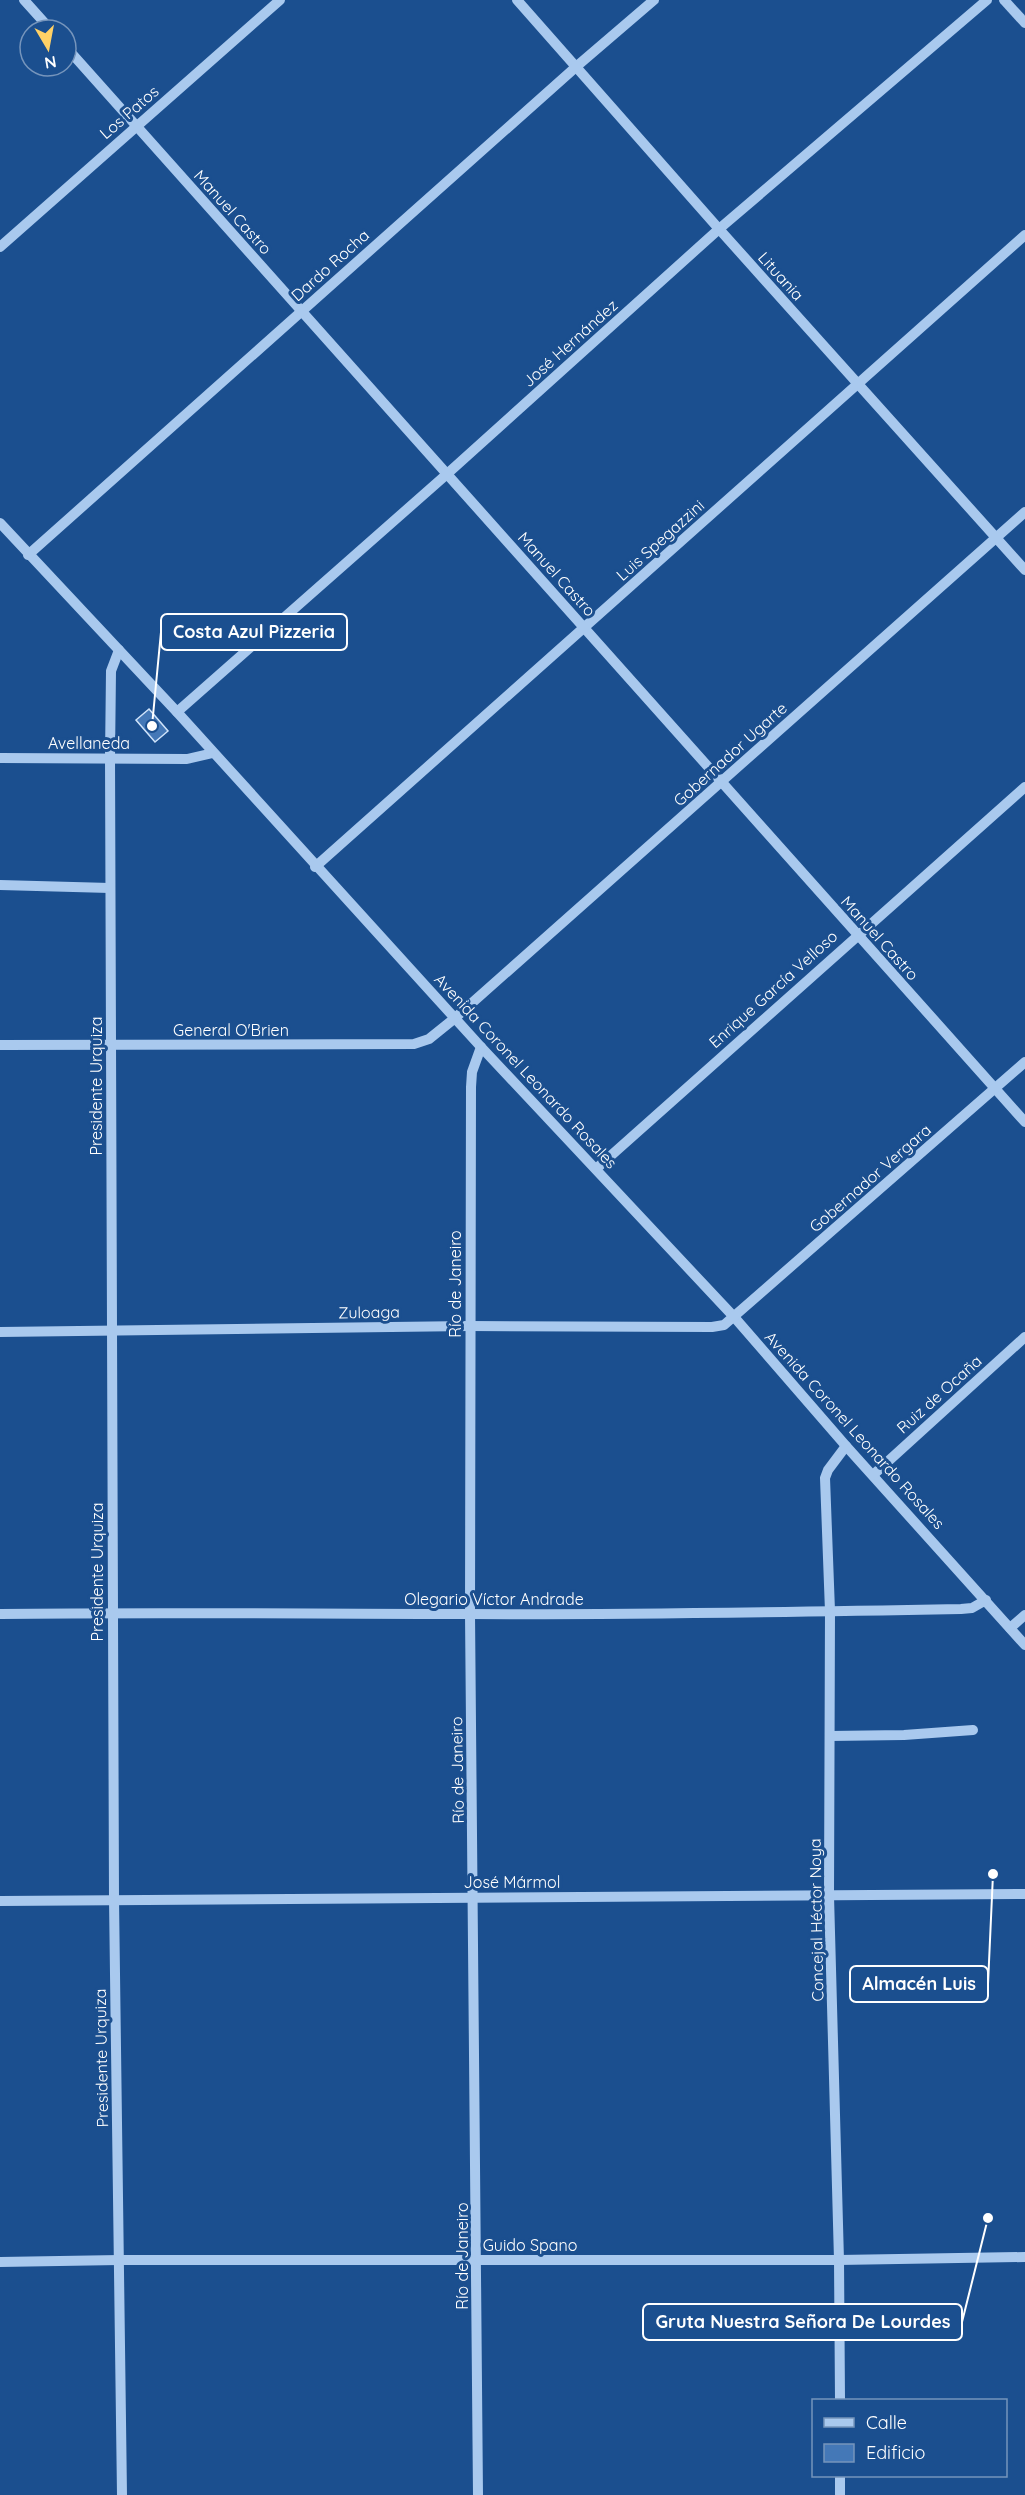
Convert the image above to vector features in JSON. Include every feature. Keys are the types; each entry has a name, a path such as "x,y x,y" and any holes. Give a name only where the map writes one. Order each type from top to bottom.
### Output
{"street":[{"path":"24,0 40,18"},
{"name":"Los Patos","path":"0,247 279,0"},
{"name":"Lituania","path":"517,0 718,229 1025,570"},
{"name":"Dardo Rocha","path":"28,555 654,0"},
{"name":"José Hernández","path":"177,712 447,474 718,229 987,0"},
{"path":"1004,0 1025,23"},
{"name":"Manuel Castro","path":"78,61 1025,1122"},
{"name":"Luis Spegazzini","path":"315,867 1025,236"},
{"name":"Gobernador Ugarte","path":"455,1018 1025,512"},
{"name":"Avenida Coronel Leonardo Rosales","path":"0,524 177,712 315,867 481,1047 597,1168 735,1318 846,1446 1025,1645"},
{"name":"Presidente Urquiza","path":"119,650 111,671 110,888 114,1899 122,2495"},
{"name":"Avellaneda","path":"0,758 186,759 213,753"},
{"name":"Enrique García Velloso","path":"597,1168 857,934 1025,787"},
{"path":"0,885 110,888"},
{"name":"General O'Brien","path":"0,1045 414,1044 429,1039 455,1018"},
{"name":"Río de Janeiro","path":"478,2495 469,1326 472,1079 481,1047"},
{"name":"Gobernador Vergara","path":"735,1318 1025,1062"},
{"name":"Zuloaga","path":"0,1332 469,1326 712,1328 724,1325 735,1318"},
{"name":"Ruiz de Ocaña","path":"873,1475 1025,1337"},
{"name":"Concejal Héctor Noya","path":"840,2399 839,2260 829,1896 830,1611 825,1478 828,1470 846,1446"},
{"name":"Olegario Víctor Andrade","path":"0,1614 830,1611 961,1609 972,1608 986,1600"},
{"path":"1010,1628 1025,1615"},
{"path":"830,1736 973,1730"},
{"name":"José Mármol","path":"0,1900 1025,1894"},
{"name":"Guido Spano","path":"0,2262 839,2260 1025,2256"},
{"path":"840,2477 840,2495"}],"building":[{"path":"149,709 168,731 155,742 136,720"}],"place":[{"name":"Costa Azul Pizzeria","path":"152,726"},
{"name":"Almacén Luis","path":"993,1874"},
{"name":"Gruta Nuestra Señora De Lourdes","path":"988,2218"}]}
